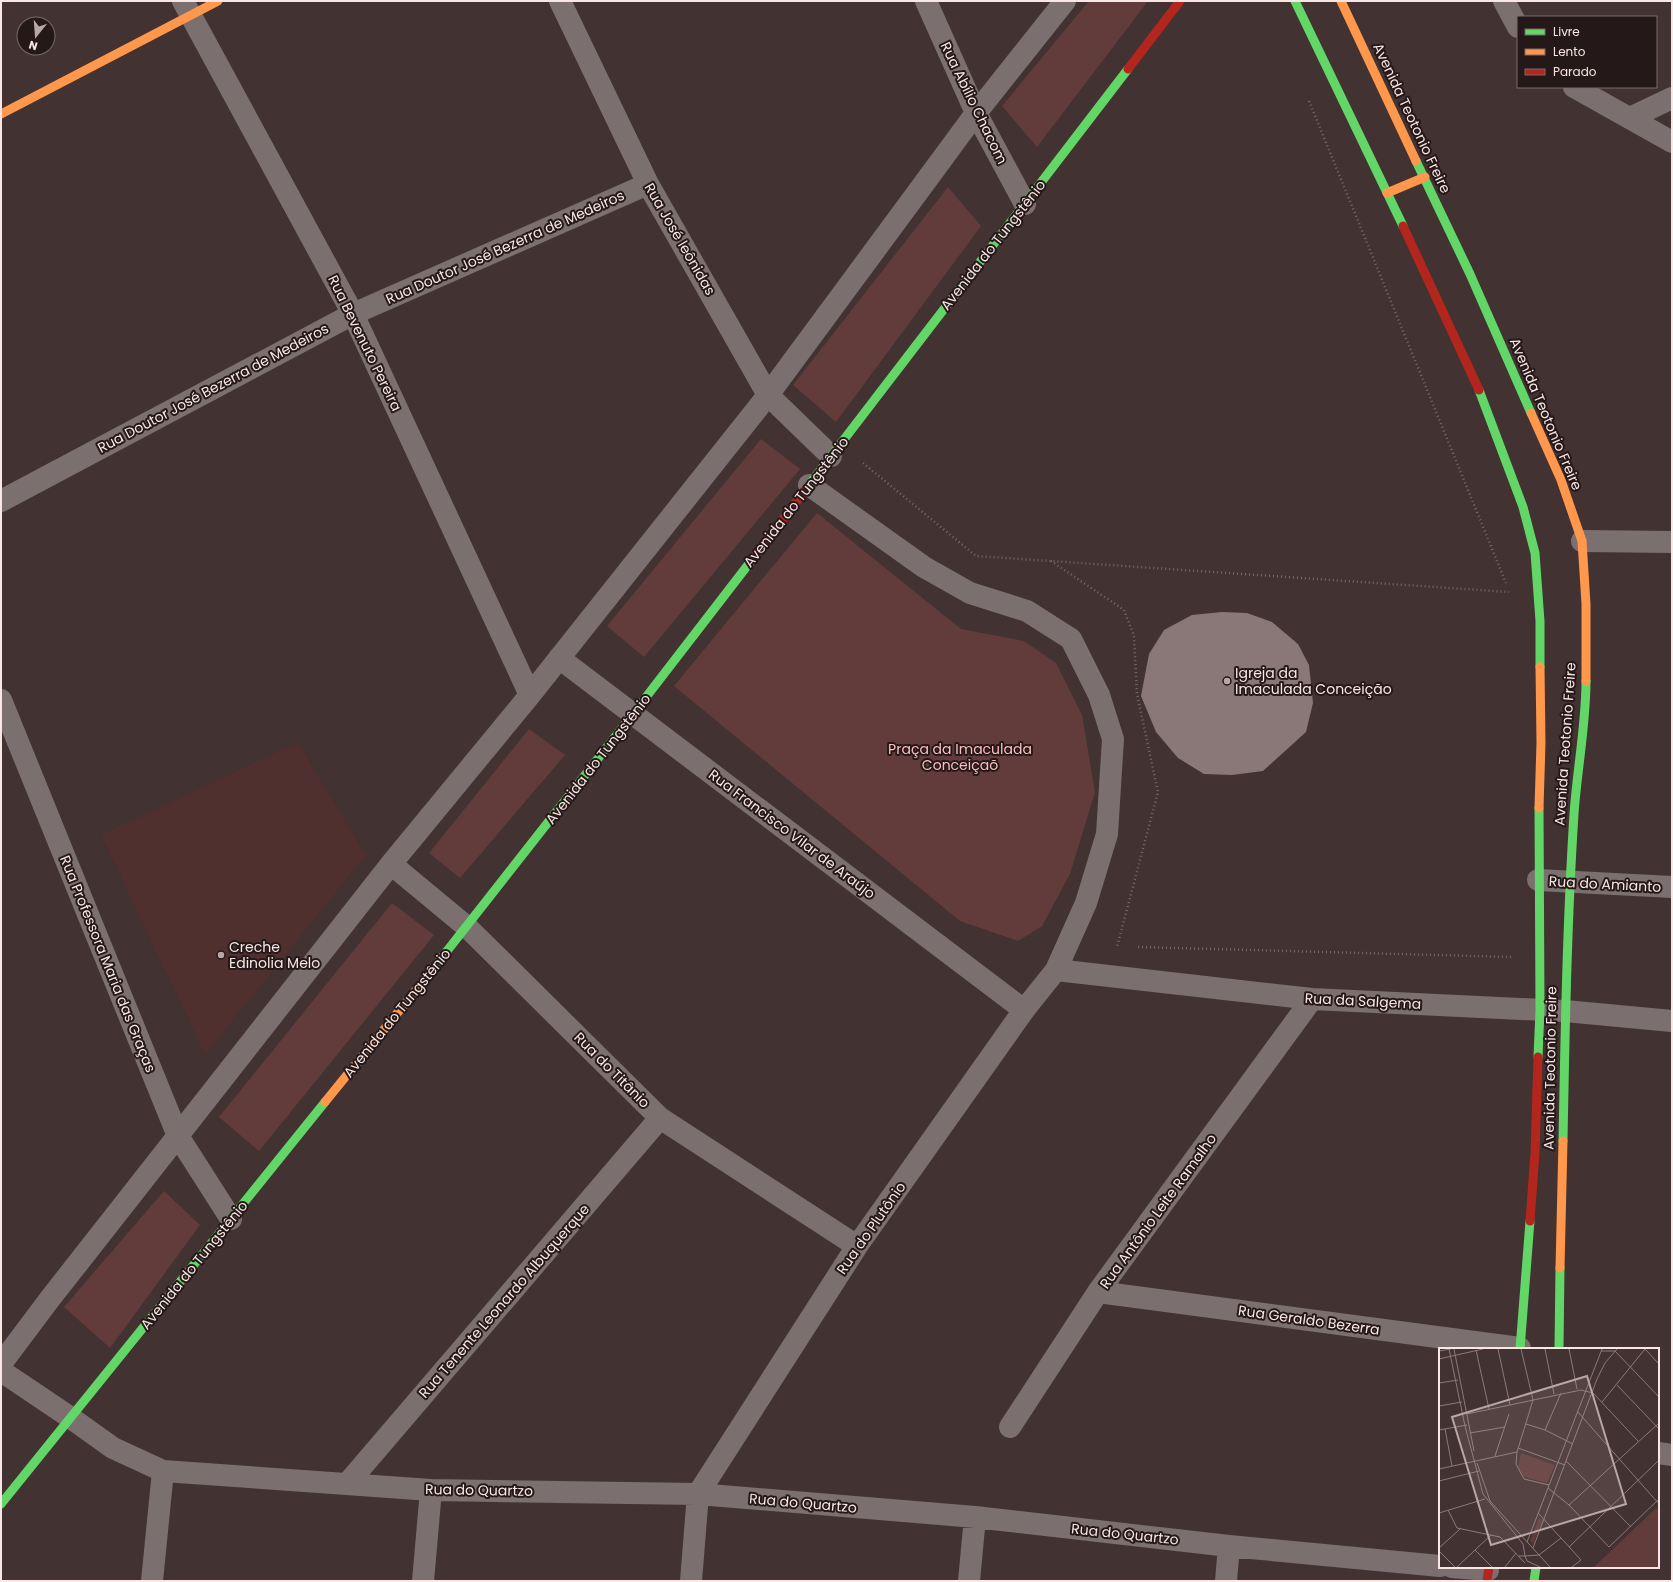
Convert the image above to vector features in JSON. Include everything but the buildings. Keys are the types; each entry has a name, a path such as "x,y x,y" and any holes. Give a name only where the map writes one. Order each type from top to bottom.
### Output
{"street":[{"path":"1,114 186,8 218,1"},
{"name":"Rua José leônidas","path":"560,1 648,184 768,394 831,456"},
{"name":"Rua Abílio Chacom","path":"926,1 976,113 1025,204"},
{"path":"1,1364 390,864 530,695 768,394 976,113 1065,1"},
{"name":"Avenida do Tungstênio","path":"1,1504 72,1418 467,927 633,714 1180,1"},
{"name":"Avenida Teotonio Freire","path":"1295,1 1387,193 1481,395 1523,507 1535,553 1540,621 1538,880 1540,1010 1535,1153 1520,1348"},
{"name":"Avenida Teotonio Freire","path":"1341,1 1470,274 1561,480 1582,541 1586,604 1586,692 1574,812 1570,882 1565,1011 1559,1348"},
{"path":"1504,1 1517,25"},
{"name":"Rua Bevenuto Pereira","path":"186,8 354,314 530,695"},
{"path":"1576,88 1672,142"},
{"path":"1630,118 1672,98"},
{"path":"1387,193 1425,177"},
{"name":"Rua Doutor José Bezerra de Medeiros","path":"1,500 354,314 648,184"},
{"path":"809,484 924,567 970,593 1027,611 1071,639 1099,695 1113,739 1107,834 1086,903 1056,970"},
{"path":"1582,541 1672,542"},
{"name":"Rua Francisco Vilar de Araújo","path":"559,658 1024,1010"},
{"name":"Rua Professora Maria das Graças","path":"1,700 178,1136 231,1219"},
{"name":"Rua do Titânio","path":"390,864 467,927 660,1118 857,1246"},
{"name":"Rua do Amianto","path":"1538,880 1672,887"},
{"name":"Rua da Salgema","path":"1056,970 1312,999 1565,1011 1672,1021"},
{"name":"Rua do Plutônio","path":"698,1494 857,1246 1024,1010 1056,970"},
{"name":"Rua Antônio Leite Ramalho","path":"1010,1427 1098,1292 1312,999"},
{"name":"Rua Tenente Leonardo Albuquerque","path":"347,1484 660,1118"},
{"name":"Rua Geraldo Bezerra","path":"1098,1292 1513,1348"},
{"path":"1,1371 72,1418 113,1448 163,1471 152,1581"},
{"path":"1659,1454 1672,1455"},
{"name":"Rua do Quartzo","path":"163,1471 431,1490 698,1494 974,1517 1229,1546 1439,1566"},
{"path":"423,1581 431,1490"},
{"path":"691,1581 698,1494"},
{"path":"969,1581 974,1517"},
{"path":"1226,1581 1229,1546"},
{"path":"1458,1568 1488,1573"},
{"path":"1534,1581 1536,1568"}],"path":[{"path":"862,462 976,556 1510,592 1307,97"},
{"path":"1051,561 1124,610 1134,636 1137,694 1158,792 1117,947 1125,947"},
{"path":"1133,947 1514,957"}],"shaded area":[{"name":"Creche Edinolia Melo","path":"298,742 366,855 205,1055 101,835"}],"green space":[{"path":"1089,1 1148,1 1037,147 1002,106"},
{"path":"948,187 981,226 836,422 793,385"},
{"path":"761,439 800,469 644,657 607,626"},
{"name":"Praça da Imaculada Conceiçaõ","path":"817,513 961,629 1024,641 1056,663 1082,715 1095,792 1070,874 1042,926 1018,941 960,921 674,686"},
{"path":"529,729 565,755 460,878 429,853"},
{"path":"392,903 434,935 259,1151 219,1117"},
{"path":"164,1191 200,1225 110,1348 64,1307"}],"traffic: fast":[{"path":"1295,1 1403,226"},
{"path":"806,489 1128,69"},
{"path":"1416,161 1470,274 1531,413"},
{"path":"1479,390 1523,507 1535,553 1540,621 1540,667"},
{"path":"425,979 751,561"},
{"path":"1563,1141 1572,855 1575,797 1585,714 1586,681"},
{"path":"1538,1057 1540,1010 1539,808"},
{"path":"1,1504 325,1102"},
{"path":"1520,1348 1530,1221"},
{"path":"1559,1348 1560,1268"},
{"path":"1534,1581 1536,1568"}],"traffic: slow":[{"path":"1,114 218,1"},
{"path":"1341,1 1416,161"},
{"path":"1387,193 1425,177"},
{"path":"1531,413 1561,480 1582,541 1586,604 1586,681"},
{"path":"1539,808 1541,743 1540,667"},
{"path":"325,1102 425,979"},
{"path":"1560,1268 1563,1141"}],"traffic: jam":[{"path":"1128,69 1180,1"},
{"path":"1403,226 1479,390"},
{"path":"751,561 806,489"},
{"path":"1530,1221 1535,1153 1538,1057"},
{"path":"1487,1581 1489,1568"}],"place":[{"name":"Igreja da Imaculada Conceição","path":"1227,681"},
{"name":"Creche Edinolia Melo","path":"221,955"}]}
